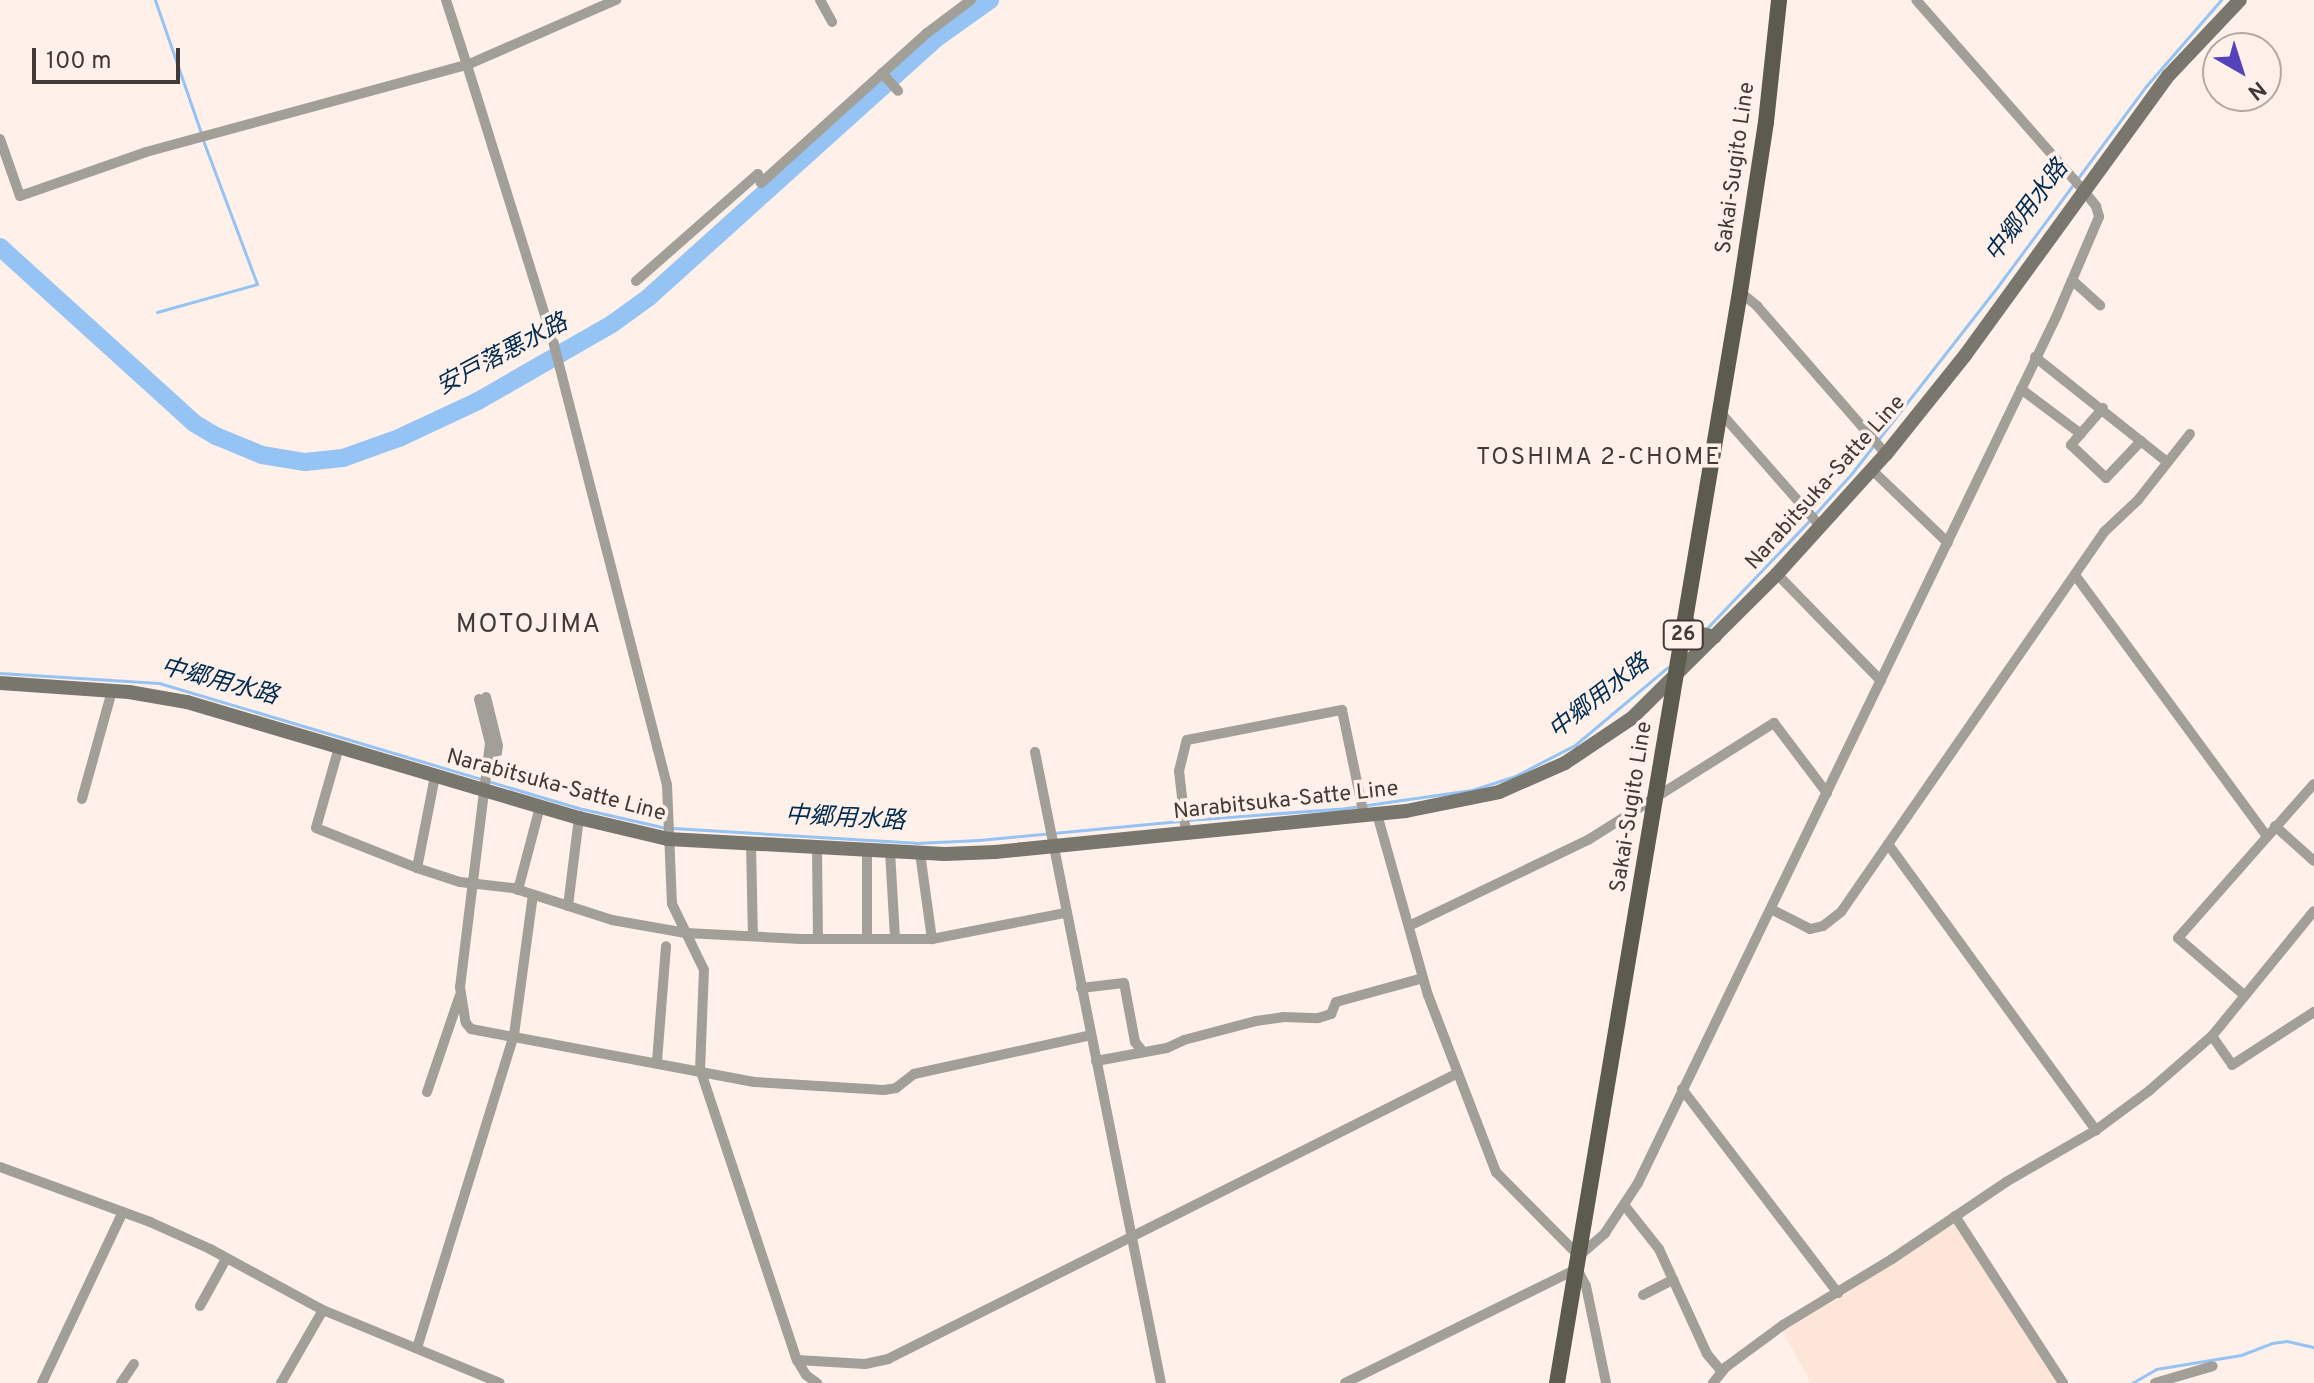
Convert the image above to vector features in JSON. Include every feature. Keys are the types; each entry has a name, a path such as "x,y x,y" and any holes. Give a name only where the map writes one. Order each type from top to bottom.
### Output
{"main road":[{"name":"Sakai-Sugito Line","path":"1557,1383 1740,292 1766,122 1779,0"},
{"name":"Narabitsuka-Satte Line","path":"0,683 112,691 187,702 540,807 668,839 920,853 995,852 1443,806 1499,792 1542,775 1610,734 1676,677 1821,527 1886,454 1966,354 2169,75 2240,0"},
{"path":"1685,619 1698,633 1715,637"}],"street":[{"path":"446,0 557,357 667,785 672,904 704,970 700,1069 797,1360 806,1375 817,1383"},
{"path":"0,139 20,196 146,152 467,65 616,0"},
{"path":"820,0 832,22"},
{"path":"636,281 758,174 761,183 882,73 971,0"},
{"path":"1345,1383 1368,1378 1578,1263 1625,1206 1948,543 2099,217 2096,206 2084,191 1916,0"},
{"path":"882,73 898,91"},
{"path":"2072,280 2100,305"},
{"path":"1740,292 1757,306 1886,454"},
{"path":"2035,357 2103,408 2167,462"},
{"path":"2021,389 2081,434"},
{"path":"2103,408 2071,445 2106,478 2141,441"},
{"path":"1720,412 1821,527"},
{"path":"1771,909 1810,929 1823,926 1841,912 1981,705 2104,532 2138,500 2190,434"},
{"path":"1872,470 1948,543"},
{"path":"1777,574 1881,681"},
{"path":"2075,575 2267,836"},
{"path":"82,799 112,691"},
{"path":"427,1092 461,992 489,772 490,743 482,698"},
{"path":"1186,833 1179,771 1187,740 1342,710 1371,814 1456,1074 1496,1172 1578,1263 1586,1286 1606,1383"},
{"path":"1409,926 1588,840 1774,723 1827,793"},
{"path":"339,747 316,828 460,882 518,890 612,920 686,933 818,939 932,939 1065,913"},
{"path":"1035,752 1161,1383"},
{"path":"417,868 435,776"},
{"path":"2244,995 2178,938 2314,784"},
{"path":"518,890 540,807"},
{"path":"568,906 579,818"},
{"path":"2275,826 2314,861"},
{"path":"751,844 753,936"},
{"path":"1888,844 2096,1130"},
{"path":"817,847 818,939"},
{"path":"867,850 867,939"},
{"path":"890,851 895,939"},
{"path":"920,853 932,939"},
{"path":"417,1348 514,1035 533,895"},
{"path":"1713,1383 1722,1372 1783,1325 2096,1130 2150,1090 2212,1036 2314,911"},
{"path":"657,1061 666,946"},
{"path":"1096,1061 1143,1052 1256,1021 1283,1017 1318,1018 1331,1014 1336,1002 1423,978"},
{"path":"1081,988 1124,983 1135,1042 1143,1052"},
{"path":"461,992 466,1023 471,1029 700,1069 754,1082 884,1090 896,1088 914,1074 1091,1035"},
{"path":"2212,1036 2232,1065 2314,1012"},
{"path":"797,1360 865,1364 888,1359 1456,1074"},
{"path":"1682,1089 1838,1293"},
{"path":"0,1167 123,1212 226,1259 323,1310 417,1348 471,1374 500,1383"},
{"path":"1625,1206 1659,1249 1707,1354 1722,1372"},
{"path":"42,1383 123,1212"},
{"path":"1955,1216 2063,1383"},
{"path":"200,1306 226,1259"},
{"path":"1643,1295 1673,1280"},
{"path":"281,1383 323,1310"},
{"path":"121,1383 134,1364"},
{"path":"2155,1383 2213,1366"}],"shaded area":[{"path":"1954,1223 2057,1383 1811,1383 1782,1331 1843,1296"}],"waterway":[{"path":"155,0 201,133"},
{"name":"安戸落悪水路","path":"0,247 194,423 262,455 305,462 343,458 399,438 478,401 612,324 649,297 934,40 990,0"},
{"name":"中郷用水路","path":"1815,514 1852,473 1998,286 2147,85 2221,0"},
{"path":"157,312 257,284 203,140"},
{"name":"中郷用水路","path":"1707,628 1810,520"},
{"name":"中郷用水路","path":"1188,820 1346,808 1472,790 1515,776 1575,745 1668,667"},
{"name":"中郷用水路","path":"0,673 159,683 583,809 666,828"},
{"name":"中郷用水路","path":"673,828 916,843 1180,821"},
{"path":"2132,1383 2156,1369 2241,1355 2272,1343 2287,1341 2314,1347"}],"district":[{"name":"TOSHIMA 2-CHOME","path":"1599,459"},
{"name":"MOTOJIMA","path":"529,626"}]}
